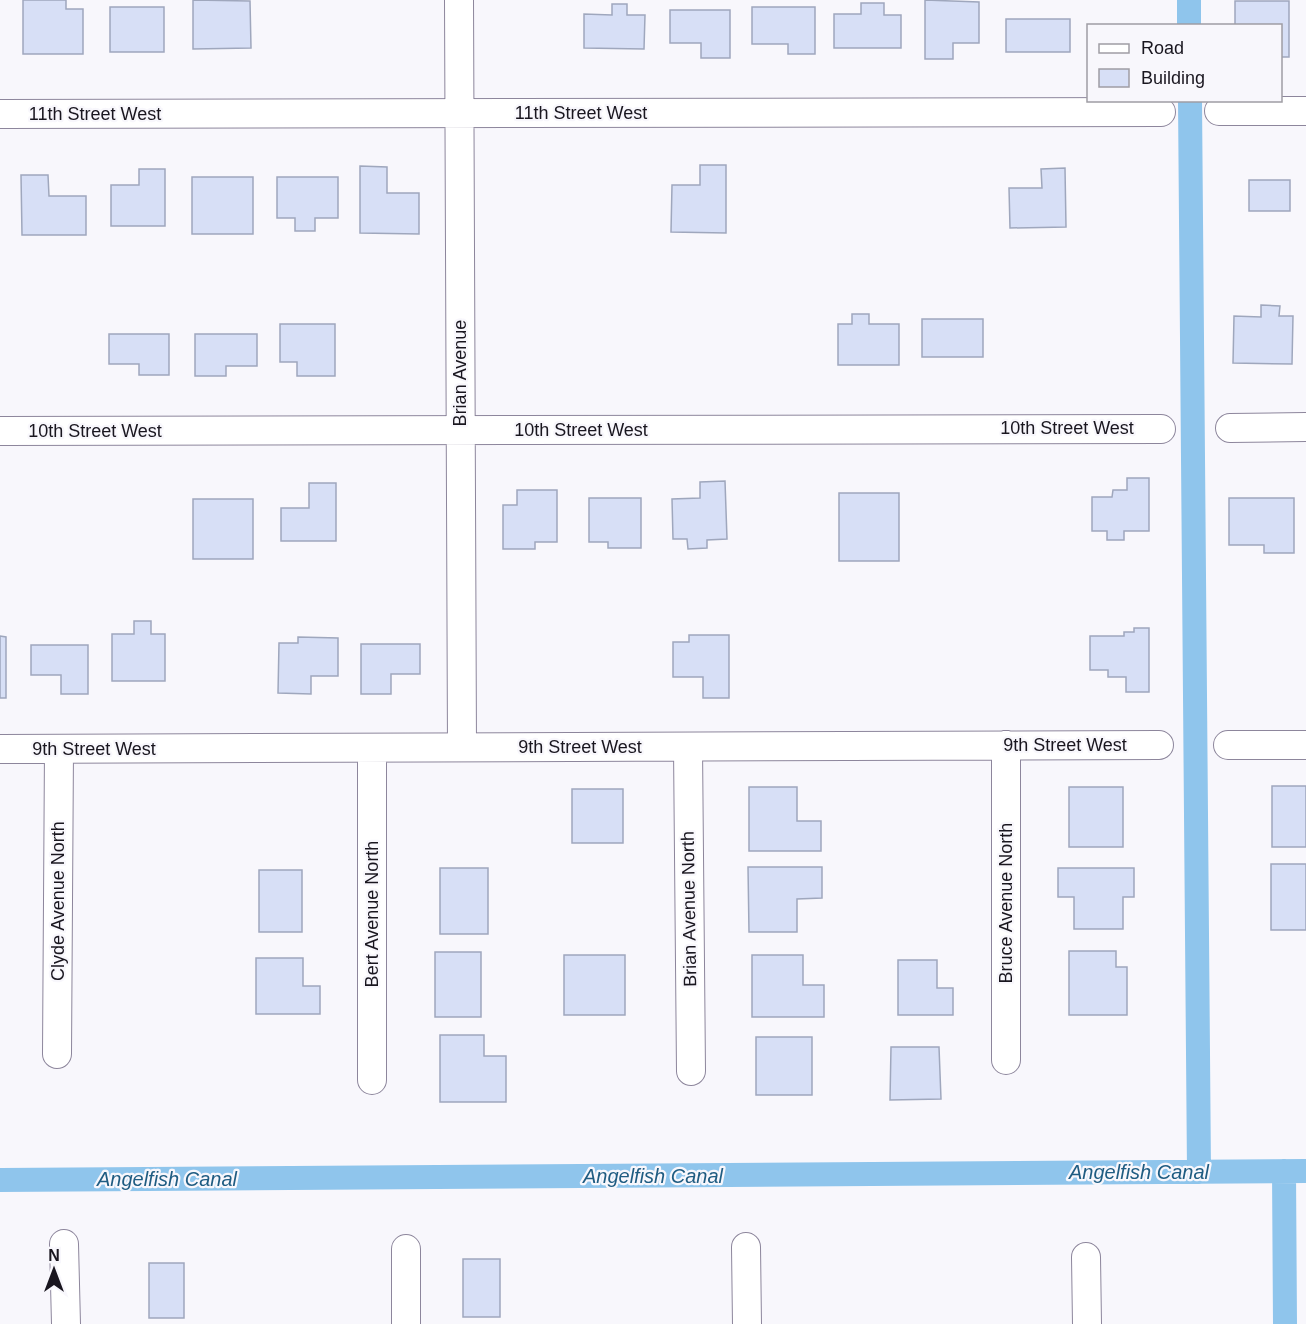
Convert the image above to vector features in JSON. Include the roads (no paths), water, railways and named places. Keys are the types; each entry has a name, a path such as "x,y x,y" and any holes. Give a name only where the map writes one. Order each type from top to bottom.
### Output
{"street":[{"name":"Brian Avenue","path":"459,0 462,747"},
{"path":"1220,111 1306,111"},
{"name":"11th Street West","path":"0,114 1161,112"},
{"path":"1230,428 1306,427"},
{"name":"10th Street West","path":"0,431 1161,429"},
{"path":"1228,744 1306,744"},
{"name":"Bruce Avenue North","path":"1006,745 1006,1060"},
{"name":"9th Street West","path":"0,749 1159,745"},
{"name":"Brian Avenue North","path":"688,747 691,1071"},
{"name":"Bert Avenue North","path":"372,748 372,1080"},
{"name":"Clyde Avenue North","path":"57,1054 58,749"},
{"path":"64,1244 66,1324"},
{"path":"746,1247 747,1324"},
{"path":"406,1249 406,1324"},
{"path":"1086,1257 1087,1324"}],"waterway":[{"path":"1189,0 1189,24"},
{"path":"1190,102 1199,1172"},
{"path":"1284,1171 1285,1324"},
{"name":"Angelfish Canal","path":"0,1180 1306,1171"}]}
